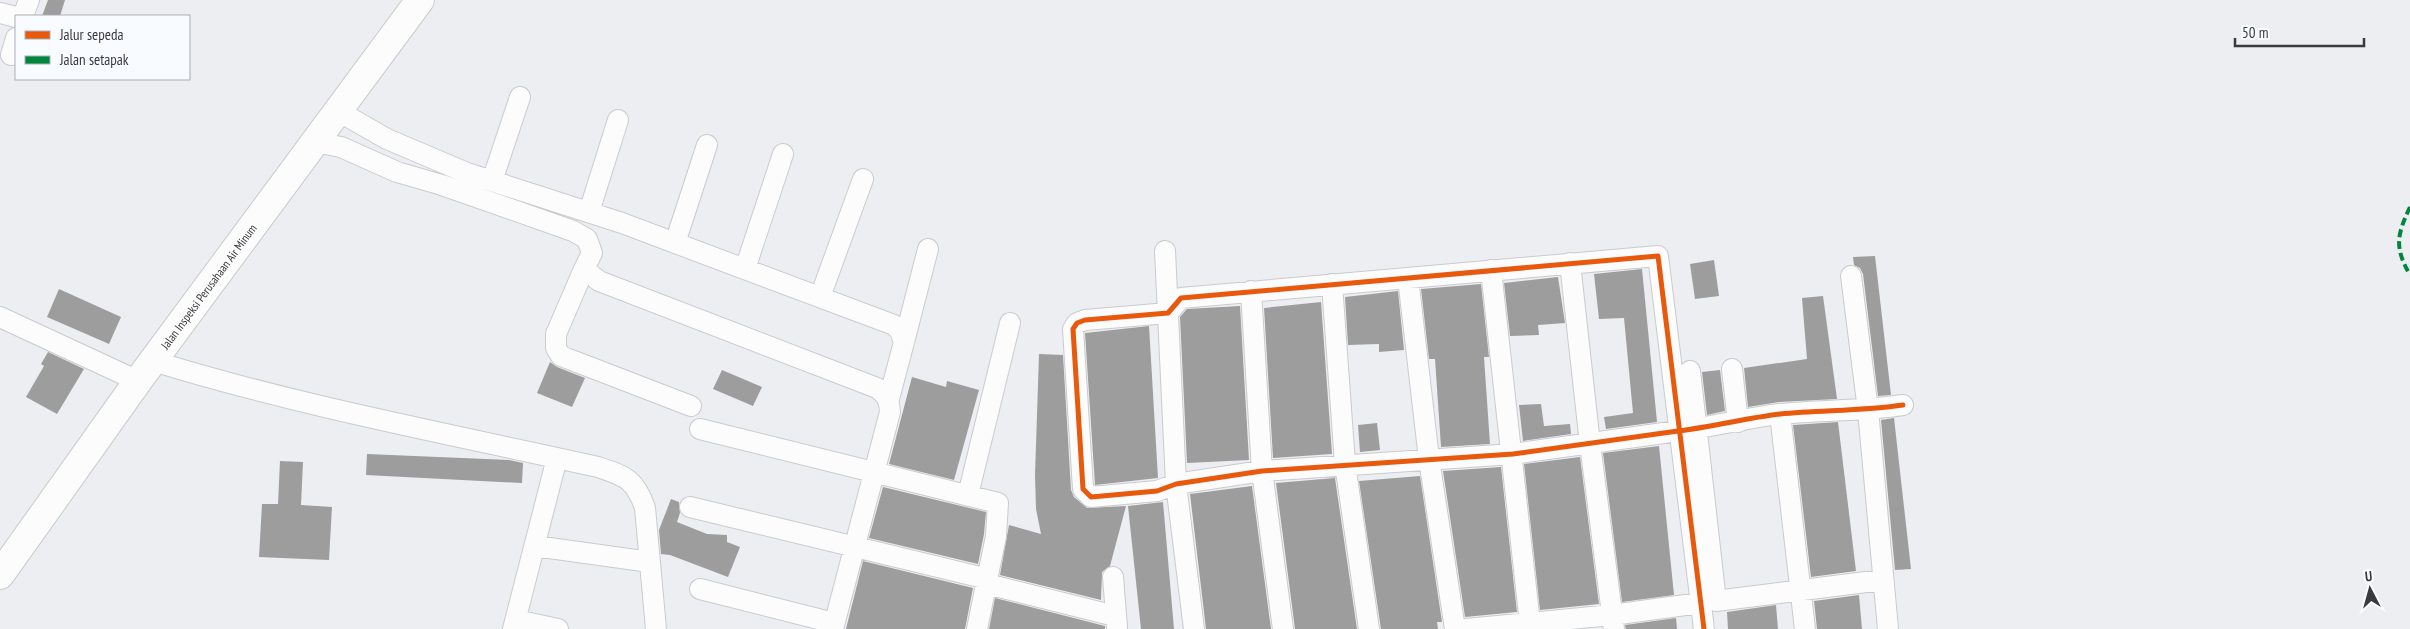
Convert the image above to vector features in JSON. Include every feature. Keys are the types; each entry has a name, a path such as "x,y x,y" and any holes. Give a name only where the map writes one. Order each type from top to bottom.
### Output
{"street":[{"path":"24,15 29,0"},
{"name":"Jalan Inspeksi Perusahaan Air Minum","path":"0,575 146,371 420,0"},
{"path":"0,13 15,17"},
{"path":"492,181 520,97"},
{"path":"338,111 387,139 468,173 589,212 894,325 900,331 904,342"},
{"path":"589,212 618,120"},
{"path":"315,142 341,147 397,172 442,185 572,231 588,239 592,253 556,334 556,348 561,356 690,406"},
{"path":"675,243 707,145"},
{"path":"745,269 783,154"},
{"path":"820,297 863,179"},
{"path":"700,588 834,626 853,547 890,412 889,399 928,249"},
{"path":"1165,251 1176,484 1194,629"},
{"path":"1704,629 1678,430 1658,256 1181,298 1168,313 1085,320 1077,323 1073,330 1083,489 1086,494 1099,497 1157,491 1176,484 1262,471 1513,454 1678,430 1698,429 1780,414 1868,410 1904,405"},
{"path":"1570,263 1590,444 1613,622"},
{"path":"584,269 599,281 621,291 877,388 889,399"},
{"path":"1490,270 1535,625"},
{"path":"1851,276 1868,410 1882,580 1888,629"},
{"path":"1408,278 1429,459 1455,629"},
{"path":"1332,284 1345,464 1369,629"},
{"path":"1251,291 1262,471 1283,629"},
{"path":"0,317 146,371 219,381 332,409 598,467 622,475 631,481 638,490 645,508 656,629"},
{"path":"968,495 1010,323"},
{"path":"1732,369 1738,422"},
{"path":"1690,371 1716,601 1800,592 1882,580"},
{"path":"1780,414 1805,629"},
{"path":"700,429 998,503 997,525 977,629"},
{"path":"557,458 514,624 558,629"},
{"path":"690,507 987,582 1116,622 1113,577"},
{"path":"534,546 650,562"},
{"path":"1466,629 1613,622 1700,603"}],"building":[{"path":"48,0 65,0 60,15 42,15"},
{"path":"1875,256 1891,395 1878,396 1863,274 1860,268 1854,265 1853,257"},
{"path":"1714,260 1719,296 1695,299 1690,264"},
{"path":"1642,269 1657,422 1606,429 1604,417 1633,413 1624,318 1599,319 1594,274"},
{"path":"1558,277 1565,323 1538,325 1539,335 1510,336 1504,283"},
{"path":"1481,284 1489,357 1484,357 1490,444 1441,447 1435,359 1429,359 1421,289"},
{"path":"59,289 121,317 109,344 47,317"},
{"path":"1398,291 1404,350 1379,352 1379,344 1348,345 1345,297"},
{"path":"1823,296 1837,399 1779,402 1748,407 1744,368 1807,359 1802,298"},
{"path":"1321,302 1332,454 1273,458 1264,308"},
{"path":"1240,306 1249,460 1187,463 1180,317 1187,309"},
{"path":"1149,326 1158,478 1095,485 1085,333"},
{"path":"48,352 84,369 57,414 26,397 44,366 41,364"},
{"path":"1039,354 1063,355 1071,490 1074,497 1087,508 1126,506 1110,566 1102,572 1101,600 1000,575 1009,525 1041,534 1036,509 1035,475"},
{"path":"550,362 557,367 585,378 572,407 537,393"},
{"path":"722,370 762,387 753,406 713,389"},
{"path":"1720,370 1725,411 1707,415 1702,372"},
{"path":"912,377 946,387 947,381 979,390 954,480 889,464"},
{"path":"1541,404 1544,426 1570,424 1571,434 1523,441 1519,405"},
{"path":"1894,418 1911,569 1895,570 1881,420"},
{"path":"1838,422 1856,571 1811,577 1793,425"},
{"path":"1377,423 1380,450 1360,452 1358,425"},
{"path":"1659,446 1674,595 1622,602 1603,453"},
{"path":"367,454 509,460 523,463 522,483 366,475"},
{"path":"1580,457 1599,604 1540,610 1524,464"},
{"path":"280,461 303,462 301,505 332,507 329,560 259,557 262,504 278,504"},
{"path":"1501,467 1517,612 1465,617 1443,471"},
{"path":"1420,476 1442,622 1437,622 1438,629 1381,629 1359,481"},
{"path":"1335,478 1357,629 1295,629 1276,483"},
{"path":"1252,486 1271,629 1206,629 1190,494"},
{"path":"883,487 986,512 978,564 869,538"},
{"path":"671,499 679,502 680,513 677,522 707,534 727,535 727,542 740,547 728,577 670,555 661,554 659,530"},
{"path":"1163,502 1174,629 1141,629 1128,506"},
{"path":"863,561 973,588 965,629 846,629"},
{"path":"1859,595 1862,629 1817,629 1814,601"},
{"path":"995,598 1105,626 1105,629 989,629"},
{"path":"1776,605 1778,629 1728,629 1727,612"},
{"path":"1676,618 1677,629 1626,629 1625,625"}],"marked path":[{"path":"2410,207 2402,226 2399,241 2401,256 2410,275"}],"cycle path":[{"path":"1704,629 1658,256 1181,298 1168,313 1085,320 1077,323 1073,329 1083,489 1091,497 1157,491 1176,484 1262,471 1513,454 1678,431 1691,429 1754,418 1780,414 1903,405"}]}
